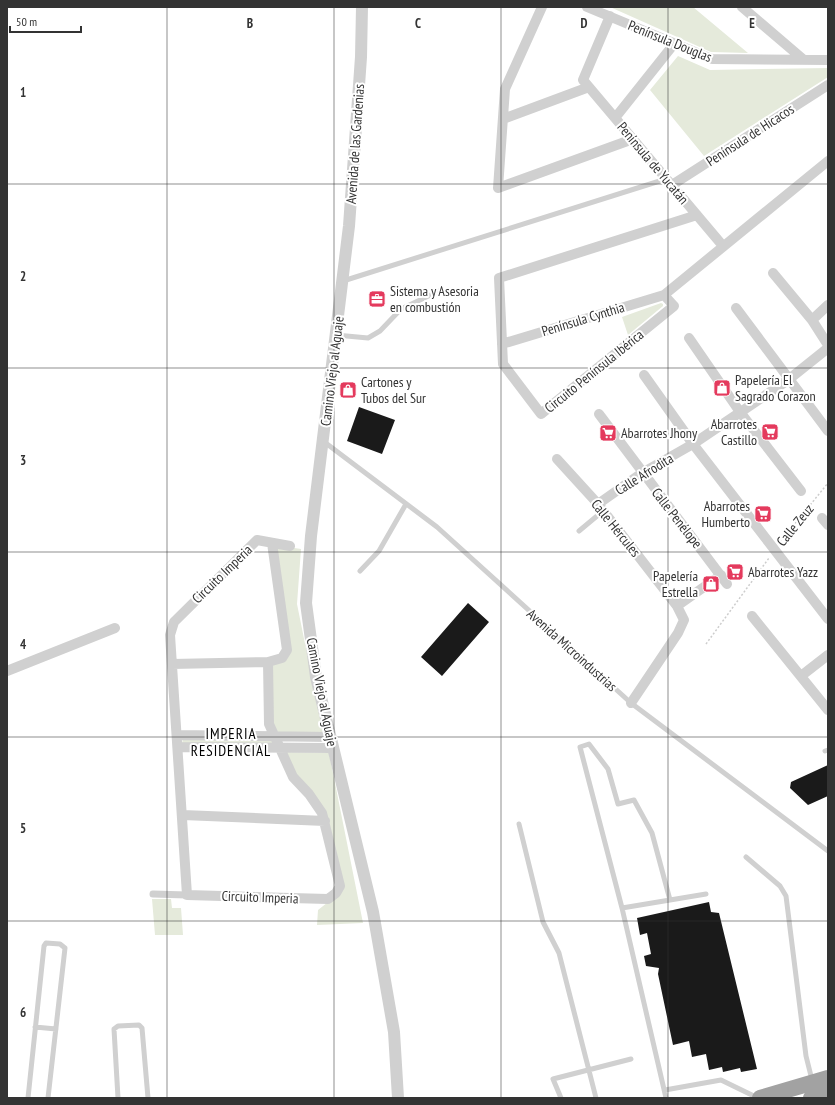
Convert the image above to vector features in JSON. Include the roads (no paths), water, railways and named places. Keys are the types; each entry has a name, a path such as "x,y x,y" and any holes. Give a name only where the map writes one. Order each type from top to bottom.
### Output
{"highway":[{"path":"759,1098 817,1086 828,1093"}],"street":[{"name":"Avenida de las Gardenias","path":"343,281 349,226 360,73 362,7"},
{"path":"542,7 505,89 498,188 633,139"},
{"name":"Península Douglas","path":"587,7 712,59 828,60"},
{"path":"742,7 804,60"},
{"path":"503,119 586,83 610,16"},
{"path":"615,118 674,44"},
{"name":"Península de Yucatán","path":"586,83 723,246"},
{"name":"Península de Hicacos","path":"669,182 828,85"},
{"path":"664,295 828,161"},
{"name":"Circuito Península Ibérica","path":"664,295 674,306 541,414 503,364 499,278 697,215"},
{"path":"773,273 812,320 828,345"},
{"name":"Camino Viejo al Aguaje","path":"343,281 311,536 306,603 316,677 373,912 394,1032 398,1098"},
{"name":"Península Cynthia","path":"502,344 664,295"},
{"path":"812,320 828,305"},
{"path":"736,308 788,380 828,430"},
{"path":"689,338 740,412 801,491"},
{"name":"Calle Afrodita","path":"600,508 642,472 693,444 788,380 828,348"},
{"path":"644,375 693,444 828,619"},
{"name":"Calle Penélope","path":"598,414 727,584"},
{"name":"Calle Hércules","path":"557,459 600,508 677,606 684,620 678,633 631,703"},
{"name":"Circuito Imperia","path":"268,662 269,724 293,777 316,803 325,821 340,886 336,894 328,899 187,895 183,815 170,635 174,622 257,540 290,546"},
{"name":"Circuito Imperia","path":"172,664 268,662 282,658 287,650 272,542"},
{"path":"677,606 721,575"},
{"path":"752,616 828,710"},
{"path":"7,671 115,628"},
{"path":"801,676 828,655"},
{"path":"177,735 317,737 331,743"},
{"path":"178,748 318,748 331,743"},
{"path":"183,815 325,821"},
{"path":"152,894 187,895"}],"lane":[{"path":"343,281 669,182"},
{"path":"336,335 368,338 380,331 401,309 438,291"},
{"name":"Avenida Microindustrias","path":"323,441 437,527 631,703 828,851"},
{"path":"360,572 379,551 406,504"},
{"path":"580,531 600,508"},
{"path":"666,1098 622,908 580,747 589,744 608,769 618,804 634,800 652,833 670,900"},
{"path":"519,824 543,922 559,953 596,1098"},
{"path":"746,857 780,886 786,896 806,1056 817,1086"},
{"path":"622,908 706,894"},
{"path":"28,1098 34,1027 44,946 46,943 60,944 65,948 48,1098"},
{"path":"118,1098 114,1029 118,1026 139,1025 142,1028 148,1098"},
{"path":"34,1027 56,1029"},
{"path":"561,1098 552,1079 589,1071 631,1059"},
{"path":"665,1090 721,1080 759,1098"}],"place":[{"name":"Sistema y Asesoria en combustión","path":"377,299"},
{"name":"Papelería El Sagrado Corazon","path":"722,388"},
{"name":"Cartones y Tubos del Sur","path":"348,390"},
{"name":"Abarrotes Castillo","path":"770,432"},
{"name":"Abarrotes Jhony","path":"608,433"},
{"name":"Abarrotes Humberto","path":"763,514"},
{"name":"Abarrotes Yazz","path":"735,572"},
{"name":"Papelería Estrella","path":"711,584"}],"district":[{"name":"IMPERIA RESIDENCIAL","path":"231,742"}]}
